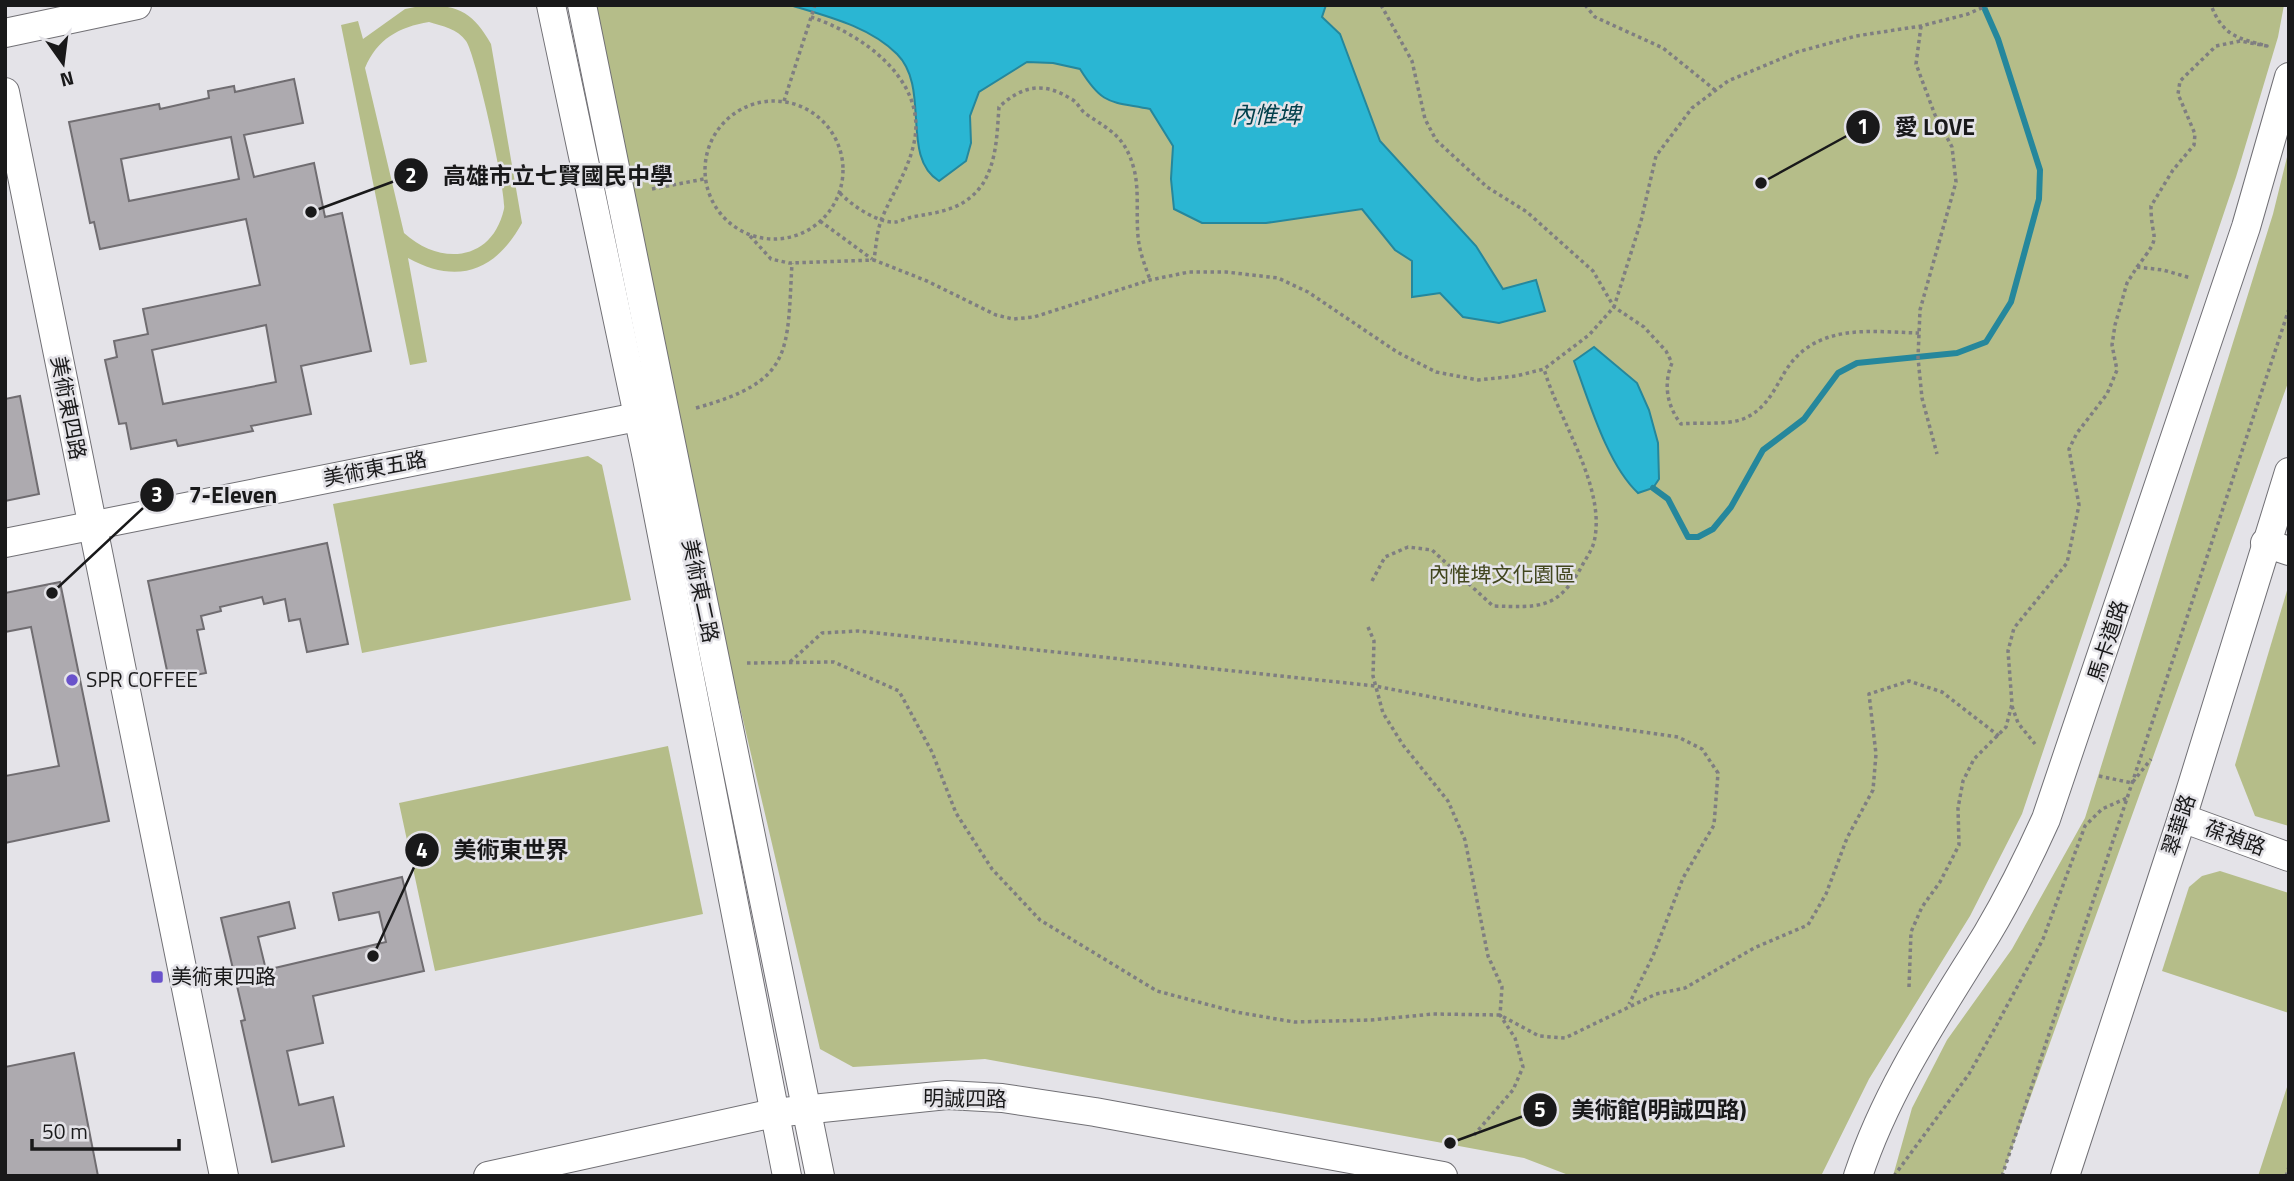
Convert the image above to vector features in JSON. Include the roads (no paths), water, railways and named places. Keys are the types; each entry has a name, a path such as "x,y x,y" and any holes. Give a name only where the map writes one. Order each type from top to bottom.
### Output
{"street":[{"path":"5,33 137,5"},
{"name":"美術東二路","path":"551,5 650,414 820,1176"},
{"name":"美術東二路","path":"582,5 650,414 787,1176"},
{"name":"馬卡道路","path":"1858,1176 1899,1077 1993,924 2022,873 2046,820 2246,227 2289,77"},
{"name":"美術東四路","path":"5,92 224,1176"},
{"name":"美術東五路","path":"5,543 650,414"},
{"name":"翠華路","path":"2066,1176 2182,818 2277,547 2289,472"},
{"name":"葆禎路","path":"2182,818 2289,857"},
{"name":"明誠四路","path":"488,1176 774,1113 947,1095 1002,1098 1095,1112 1443,1176"}],"water":[{"name":"內惟埤","path":"790,5 1326,5 1322,17 1340,34 1380,141 1476,246 1503,289 1536,280 1545,311 1499,323 1463,317 1440,293 1412,297 1412,261 1395,250 1362,209 1266,223 1202,223 1174,209 1171,179 1173,146 1150,109 1109,100 1095,90 1080,69 1053,63 1027,62 979,92 970,116 971,143 966,161 939,181 927,170 921,156 912,85 907,68 897,54 886,44 860,29"},
{"path":"1594,347 1637,383 1649,410 1658,443 1659,479 1653,488 1638,493 1617,466 1600,431 1574,361"}],"waterway":[{"path":"1653,488 1668,499 1688,537 1698,537 1713,529 1731,507 1763,450 1804,419 1838,373 1857,363 1957,353 1986,342 2011,302 2039,199 2040,170 1998,39 1983,5"}],"place":[{"name":"愛 LOVE","path":"1761,183"},
{"name":"高雄市立七賢國民中學","path":"311,212"},
{"name":"7-Eleven","path":"52,593"},
{"name":"SPR COFFEE","path":"72,680"},
{"name":"美術東世界","path":"373,956"},
{"name":"美術東四路","path":"157,977"},
{"name":"美術館(明誠四路)","path":"1450,1143"}],"park label":[{"name":"內惟埤文化園區","path":"1502,575"}]}
